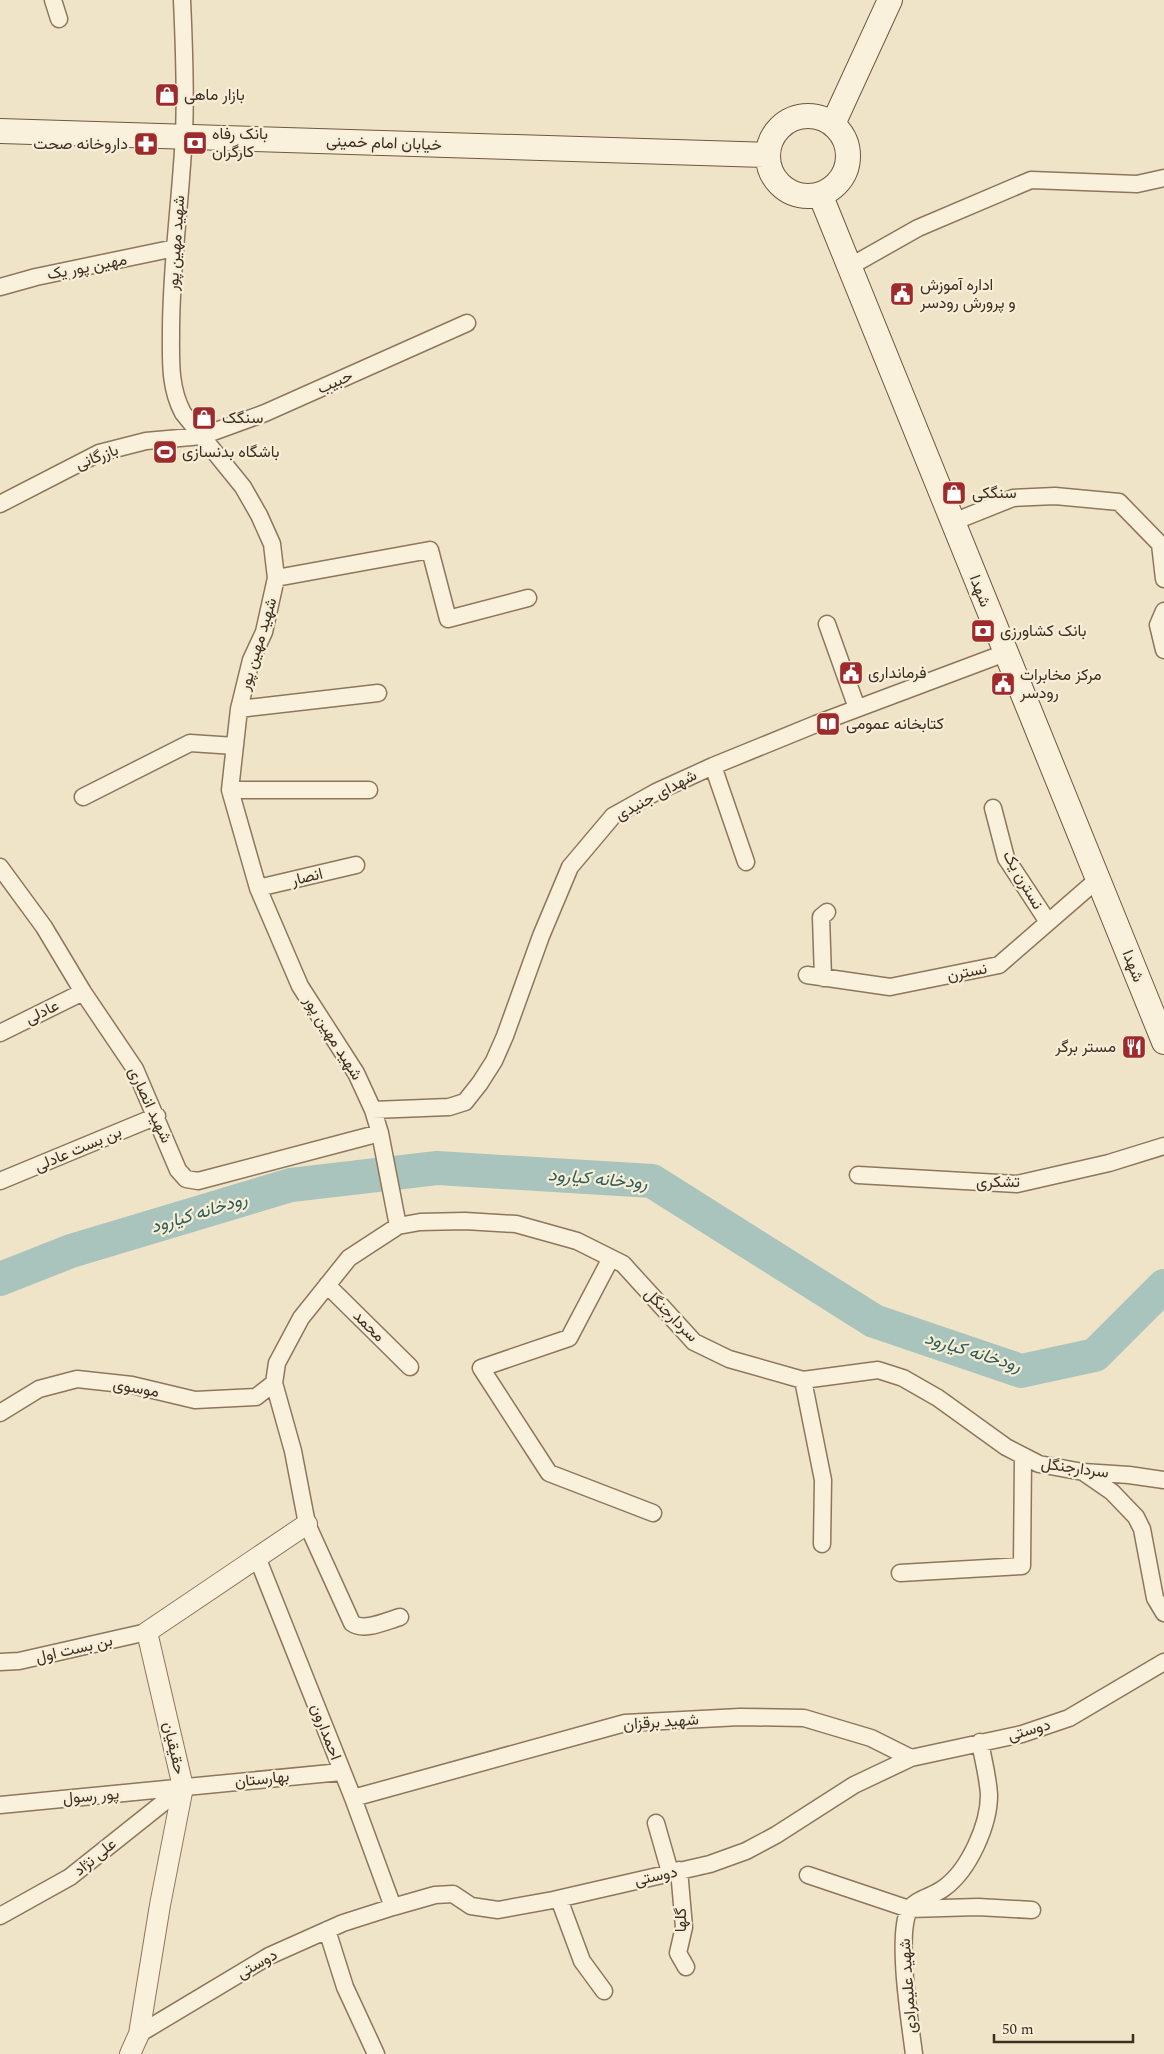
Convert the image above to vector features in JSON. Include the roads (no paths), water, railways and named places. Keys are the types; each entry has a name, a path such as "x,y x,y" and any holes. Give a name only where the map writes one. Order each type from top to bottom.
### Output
{"main road":[{"path":"833,124 890,0"},
{"path":"809,116 822,118 833,124 847,145 846,169 840,180 831,189 820,194 801,195 784,188 775,179 770,168 768,155 771,143 777,132 786,123 797,118 809,116"},
{"name":"خیابان امام خمینی","path":"0,130 768,155"},
{"name":"شهدا","path":"820,194 954,522 1005,653 1162,1031"}],"street":[{"path":"53,0 59,19"},
{"name":"شهید مهین پور","path":"182,0 185,113 172,302 172,375 177,401 182,413 243,487 259,515 272,544 276,578 264,632 251,660 239,709 230,790 258,888 300,986 356,1073 373,1110 398,1226"},
{"path":"849,267 918,228 1031,180 1138,184 1164,178"},
{"name":"مهین پور یک","path":"0,287 36,277 175,248"},
{"name":"حبیب","path":"202,436 265,413 466,323"},
{"name":"بازرگانی","path":"0,504 99,453 146,441 202,436"},
{"path":"954,522 1013,498 1055,496 1119,502 1160,544 1164,579"},
{"path":"276,578 430,550 448,620 528,598"},
{"path":"1164,611 1158,625 1164,650"},
{"path":"827,624 857,708"},
{"name":"شهدای جنیدی","path":"373,1110 449,1107 465,1102 494,1061 541,936 570,867 613,816 656,792 712,766 857,708 1005,653"},
{"path":"239,709 378,693"},
{"path":"84,797 190,743 235,746"},
{"path":"712,766 746,862"},
{"path":"230,790 369,790"},
{"name":"نسترن یک","path":"993,808 1006,858 1048,922"},
{"name":"انصار","path":"258,888 356,865"},
{"name":"شهید انصاری","path":"0,867 44,927 83,992 135,1069 178,1170 186,1179 198,1181 381,1141"},
{"name":"نسترن","path":"806,975 890,987 999,966 1098,879"},
{"path":"823,978 821,917 827,912"},
{"name":"عادلی","path":"0,1033 83,992"},
{"name":"بن بست عادلی","path":"0,1181 156,1116"},
{"name":"تشکری","path":"858,1175 1017,1184 1109,1163 1164,1146"},
{"name":"سردارجنگل","path":"274,1383 277,1363 301,1318 327,1285 350,1258 398,1226 420,1222 465,1221 516,1224 577,1241 622,1264 694,1342 729,1359 803,1380 878,1370 903,1378 938,1398 1006,1448 1039,1464 1084,1472 1129,1474 1164,1480"},
{"path":"611,1258 569,1338 481,1368 549,1473 653,1513"},
{"name":"محمد","path":"327,1285 410,1367"},
{"name":"موسوی","path":"0,1413 39,1388 77,1379 132,1385 196,1400 256,1397 274,1383"},
{"path":"803,1380 823,1480 822,1544"},
{"path":"274,1383 293,1451 307,1524 352,1623 364,1627 400,1617"},
{"path":"900,1573 1022,1566 1023,1457"},
{"path":"1084,1472 1112,1492 1136,1517 1142,1529 1156,1598 1164,1613"},
{"path":"147,1632 307,1524"},
{"name":"احمدارون","path":"257,1557 341,1772 353,1798 393,1906"},
{"name":"بن بست اول","path":"0,1662 19,1661 147,1632"},
{"name":"حقیقیان","path":"130,2054 139,2034 160,1905 183,1787 147,1632"},
{"name":"دوستی","path":"139,2034 269,1956 327,1930 393,1906 435,1896 453,1894 471,1906 498,1910 559,1899 710,1864 746,1851 776,1835 854,1785 911,1758 1022,1734 1069,1718 1164,1662"},
{"name":"شهید برقزان","path":"353,1798 625,1723 740,1717 804,1718 871,1738 911,1758"},
{"path":"909,1910 924,1898 944,1888 967,1863 985,1823 989,1794 980,1742"},
{"name":"بهارستان","path":"183,1787 341,1772"},
{"name":"پور رسول","path":"0,1805 183,1787"},
{"name":"علی نژاد","path":"0,1916 70,1877 183,1787"},
{"name":"گلها","path":"656,1823 674,1871 684,1928 678,1953 686,1967"},
{"path":"808,1875 909,1910 978,1906 1032,1910"},
{"path":"559,1899 582,1961 604,1990"},
{"name":"شهید علیمرادی","path":"909,1910 904,1933 906,1989 914,2054"},
{"path":"327,1930 345,1987 376,2054"}],"waterway":[{"name":"رودخانه کیارود","path":"0,1279 71,1251 291,1185 437,1168 652,1181 874,1321 1021,1371 1095,1355 1164,1286"}],"place":[{"name":"بازار ماهى","path":"167,95"},
{"name":"بانک رفاه کارگران","path":"195,143"},
{"name":"داروخانه صحت","path":"146,144"},
{"name":"اداره آموزش و پرورش رودسر","path":"902,294"},
{"name":"سنگک","path":"204,418"},
{"name":"باشگاه بدنسازى","path":"165,452"},
{"name":"سنگکى","path":"954,493"},
{"name":"بانک کشاورزى","path":"983,631"},
{"name":"فرماندارى","path":"851,673"},
{"name":"مرکز مخابرات رودسر","path":"1003,684"},
{"name":"کتابخانه عمومى","path":"828,724"},
{"name":"مستر برگر","path":"1134,1047"}]}
